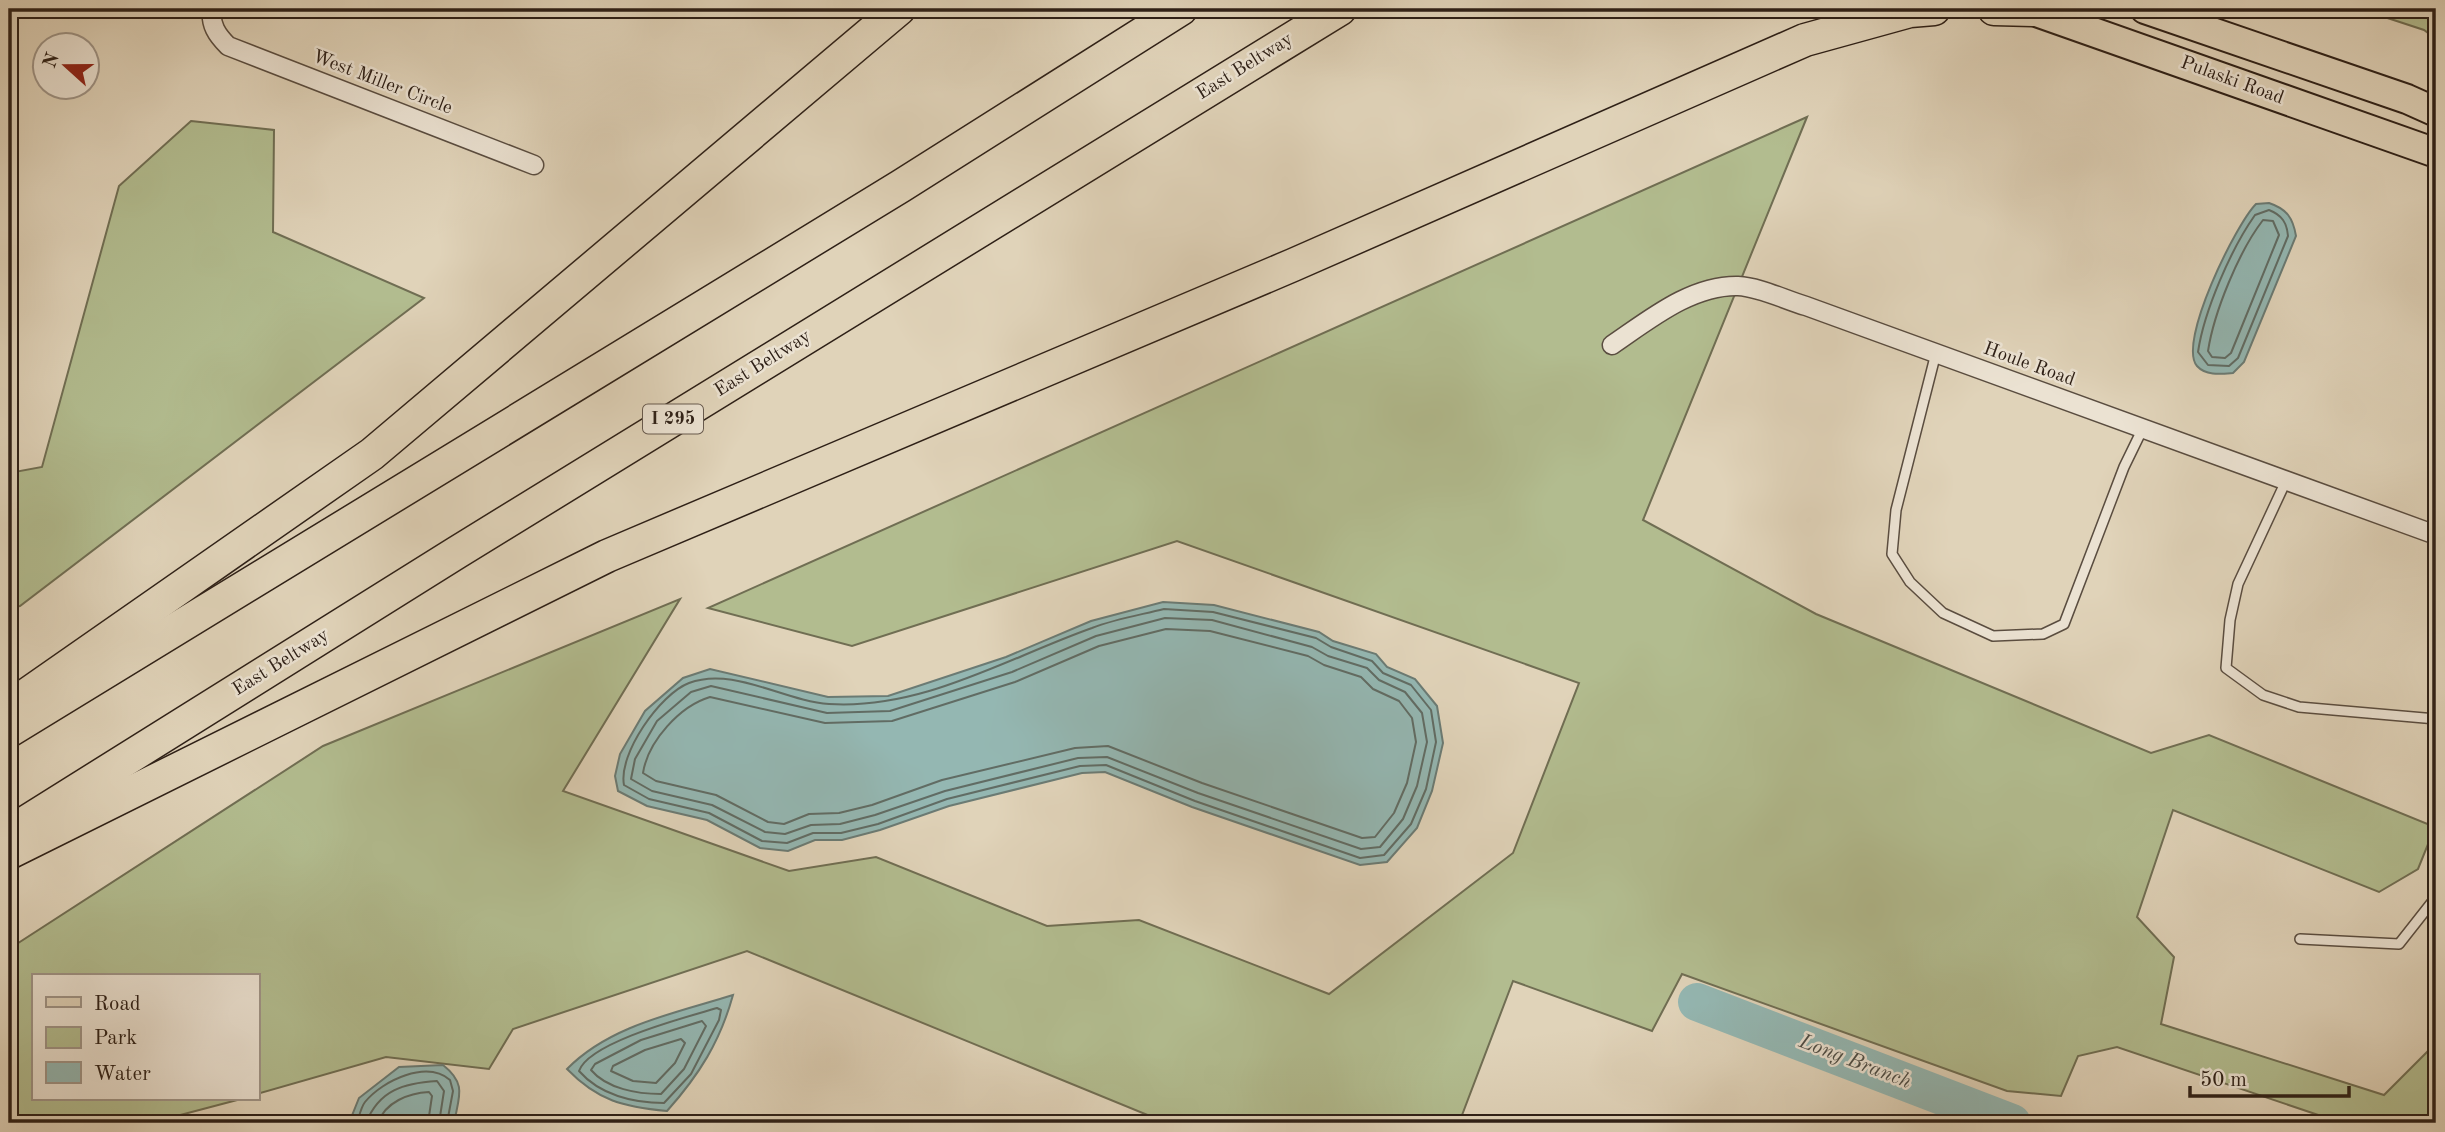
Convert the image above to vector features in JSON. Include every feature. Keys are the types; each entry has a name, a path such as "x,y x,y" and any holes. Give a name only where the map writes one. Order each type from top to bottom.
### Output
{"highway":[{"path":"9,707 372,454 899,9"},
{"path":"9,731 901,187 1181,9"},
{"name":"East Beltway","path":"9,833 468,545 1340,9"},
{"path":"1805,40 1836,9"},
{"path":"9,853 607,556 1293,265 1805,40 1910,11 1934,9"},
{"path":"1994,9 2030,10"}],"main road":[{"name":"Pulaski Road","path":"2145,9 2407,99 2436,112"},
{"name":"Pulaski Road","path":"2030,10 2436,153"}],"street":[{"name":"West Miller Circle","path":"212,9 211,19 218,36 229,46 534,164"},
{"name":"Houle Road","path":"1612,345 1679,301 1721,287 1741,286 1936,353 2436,535"}],"lane":[{"path":"1936,353 1896,510 1892,554 1910,582 1943,613 1993,636 2043,634 2064,624 2124,467 2143,428"},
{"path":"2286,481 2238,584 2230,620 2226,668 2263,695 2299,707 2436,719"},
{"path":"2300,939 2399,944 2436,897"}],"green space":[{"path":"2360,9 2436,9 2436,39 2424,30"},
{"path":"1807,117 1643,520 1816,614 2151,753 2209,735 2435,827 2418,869 2379,892 2173,810 2137,917 2174,957 2161,1024 2384,1095 2436,1043 2436,1123 2342,1123 2117,1047 2078,1056 2061,1096 2007,1091 1682,974 1652,1031 1513,981 1459,1123 1167,1123 747,951 513,1029 489,1069 386,1057 259,1093 259,974 32,974 32,1100 237,1100 150,1123 9,1123 9,949 323,746 680,599 563,791 789,871 876,857 1047,926 1139,920 1329,994 1513,853 1579,683 1177,541 852,646 708,608"},
{"path":"191,121 274,130 273,232 424,298 20,606 9,608 9,473 42,467 119,186"}],"water":[{"path":"2269,203 2288,215 2296,236 2244,362 2233,373 2214,374 2205,371 2197,366 2193,353 2202,310 2223,258 2247,216 2256,204"},
{"path":"1163,602 1214,605 1319,632 1333,641 1376,654 1387,667 1415,679 1437,706 1443,743 1432,791 1417,828 1387,862 1360,865 1192,807 1105,772 1082,773 949,806 880,830 842,840 815,840 788,851 760,848 707,820 647,806 618,791 615,776 620,754 645,711 683,678 710,669 828,697 888,696 1006,657 1091,621"},
{"path":"733,995 715,1043 689,1084 667,1111 612,1100 578,1080 567,1069 603,1041 623,1031"},
{"path":"443,1065 456,1078 458,1085 459,1098 454,1123 349,1123 359,1098 399,1067"}],"waterway":[{"name":"Long Branch","path":"1697,1002 2012,1123"}]}
